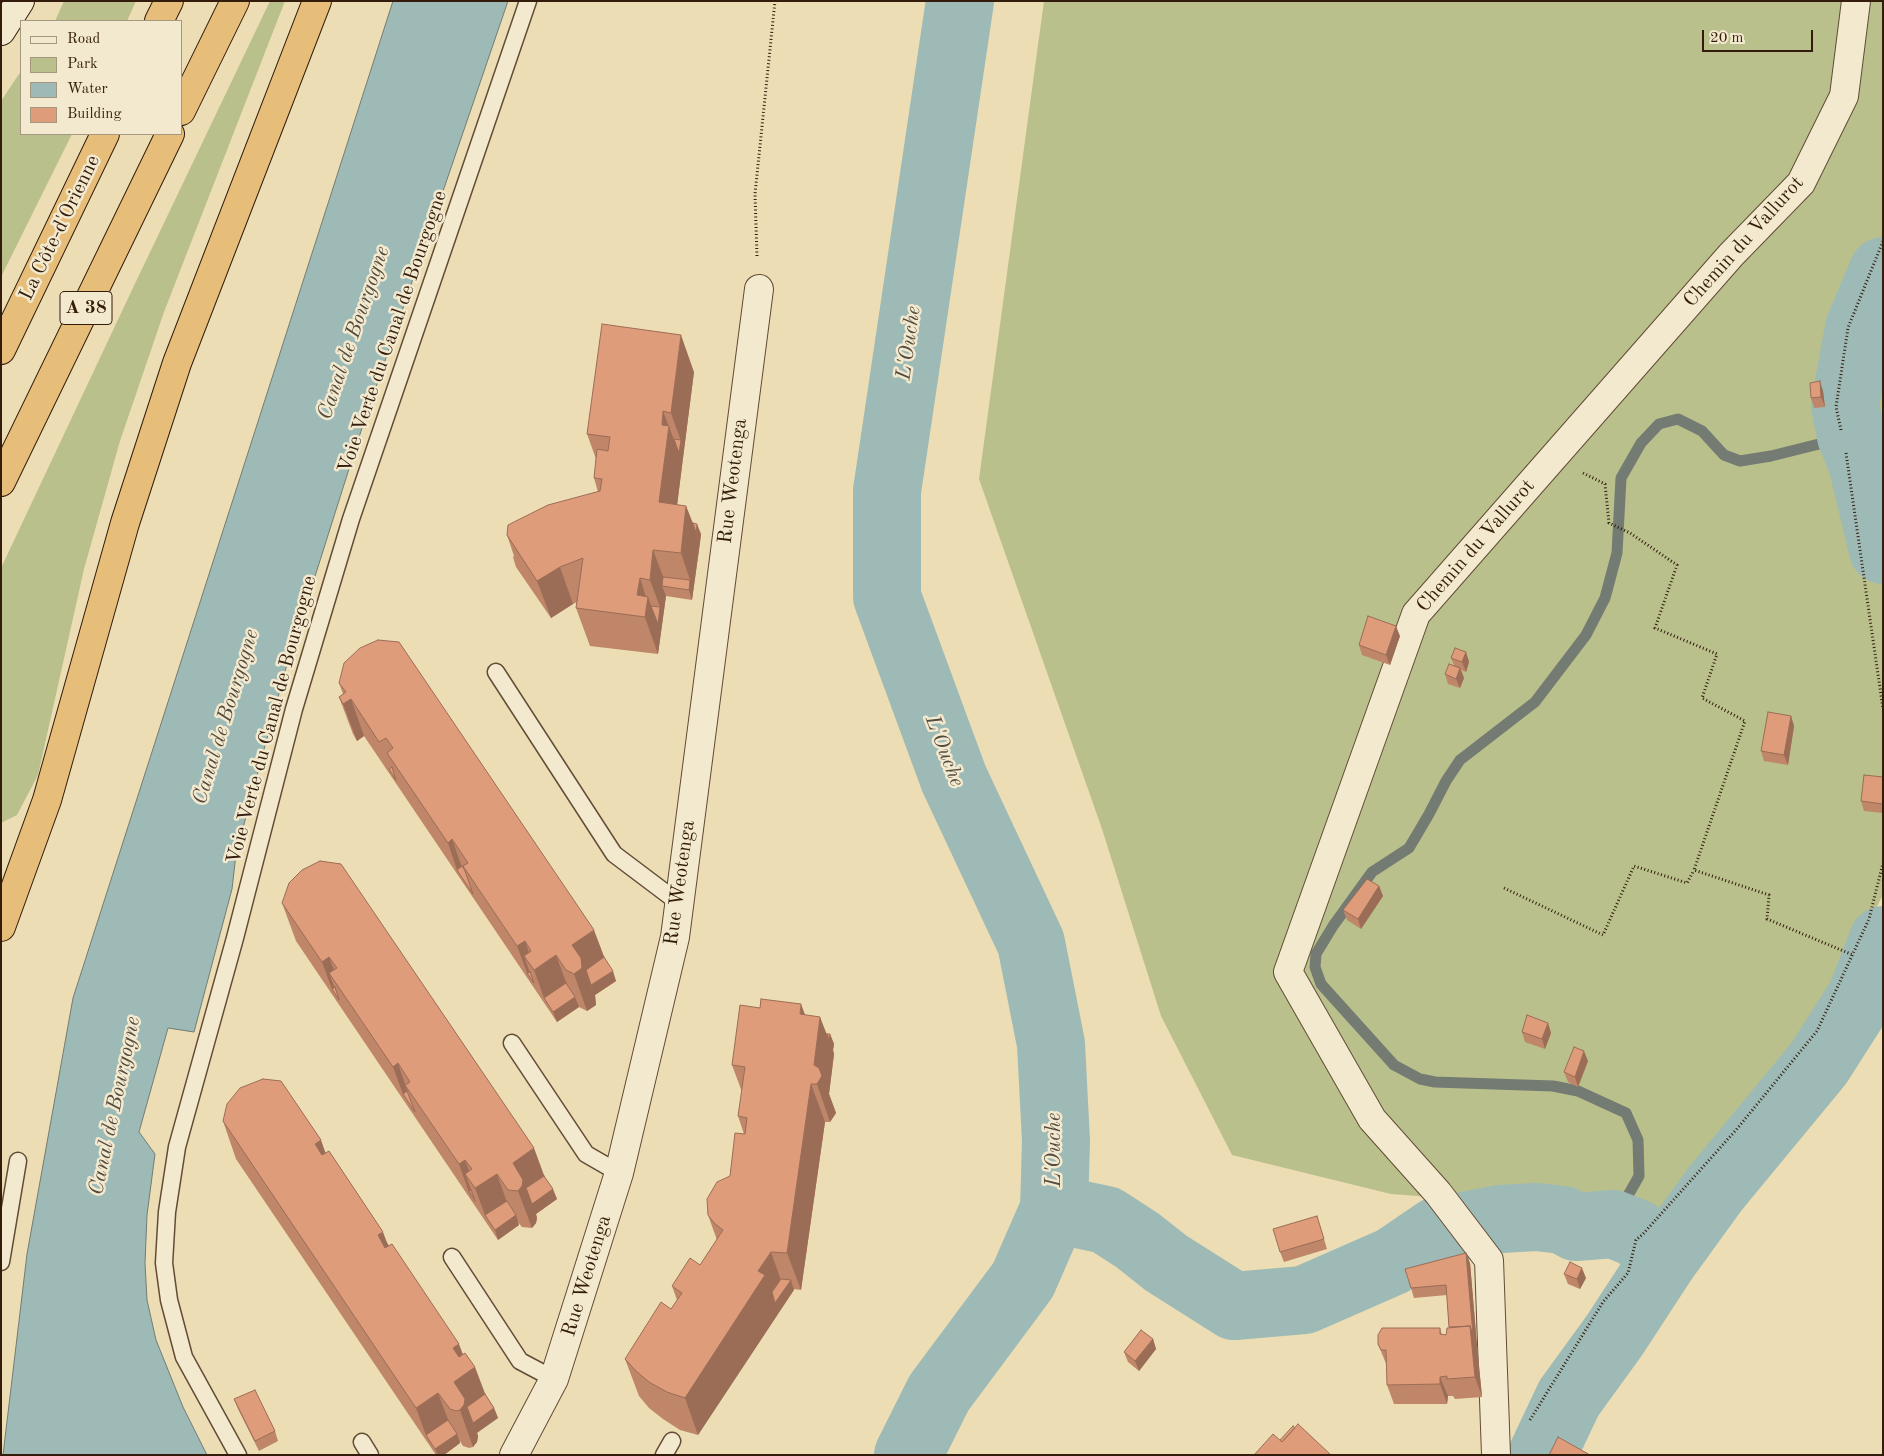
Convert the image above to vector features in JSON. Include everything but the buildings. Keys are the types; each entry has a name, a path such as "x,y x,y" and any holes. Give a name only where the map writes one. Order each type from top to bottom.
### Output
{"highway":[{"path":"160,20 169,1"},
{"path":"182,110 235,1"},
{"path":"1,927 47,800 125,523 177,364 317,1"},
{"name":"La Côte-d'Orienne","path":"1,350 105,135"},
{"name":"A 38","path":"1,482 170,135"}],"street":[{"path":"1,31 20,1"},
{"name":"Chemin du Vallurot","path":"1496,1455 1489,1260 1438,1193 1372,1119 1288,972 1416,614 1731,256 1801,183 1844,96 1856,1"},
{"name":"Rue Weotenga","path":"514,1455 554,1379 619,1174 675,937 758,289"}],"lane":[{"name":"Voie Verte du Canal de Bourgogne","path":"238,1455 184,1357 169,1300 164,1263 168,1212 177,1147 235,938 294,709 348,529 528,1"},
{"path":"496,672 614,854 679,903"},
{"path":"512,1043 586,1154 619,1174"},
{"path":"1,1262 18,1161"},
{"path":"452,1257 520,1362 554,1379"}],"path":[{"path":"758,289 755,194 774,1"},
{"path":"1841,430 1836,407 1848,328 1883,240"},
{"path":"1846,453 1883,708"},
{"path":"1504,888 1602,935 1634,866 1687,883 1694,870 1745,721 1702,698 1717,654 1656,628 1677,565 1630,533 1609,523 1605,484 1552,459"},
{"path":"1529,1421 1603,1302 1628,1273 1636,1240 1736,1130 1817,1031 1869,919 1883,863"},
{"path":"1694,870 1769,895 1767,919 1853,955"}],"green space":[{"path":"64,1 136,1 127,20 55,20"},
{"path":"270,1 285,1 164,312 120,441 84,569 38,775 17,815 1,823 1,568"},
{"path":"1044,1 1883,1 1883,895 1833,990 1660,1219 1576,1208 1391,1194 1232,1155 1161,1016 1102,829 979,479"},
{"path":"20,72 20,135 72,135 1,277 1,101"}],"water":[{"name":"Canal de Bourgogne","path":"393,1 508,1 361,431 285,671 236,854 232,889 194,1032 168,1028 139,1132 155,1154 147,1215 145,1263 147,1300 156,1340 183,1407 207,1455 3,1455 27,1254 73,998"}],"waterway":[{"name":"L'Ouche","path":"908,1455 939,1393 1023,1280 1054,1209 1056,1141 1051,1044 1031,943 954,779 887,597 887,491 960,1"},
{"path":"1883,271 1859,328 1845,405 1851,436 1862,463 1883,550"},
{"path":"1576,1227 1599,1218 1626,1199 1639,1176 1638,1140 1626,1113 1578,1091 1553,1086 1435,1082 1420,1079 1394,1065 1321,984 1315,967 1316,954 1333,926 1372,872 1409,848 1446,781 1460,760 1535,702 1586,635 1605,598 1617,553 1621,478 1641,443 1659,424 1678,419 1702,431 1724,455 1740,461 1771,456 1851,436"},
{"path":"1542,1455 1569,1398 1614,1336 1665,1258 1715,1189 1819,1063 1861,997 1883,940"},
{"path":"1054,1209 1106,1220 1137,1240 1166,1263 1234,1306 1304,1300 1393,1261 1437,1231 1501,1219 1536,1217 1563,1220 1576,1227 1613,1224 1636,1233 1665,1258"}]}
